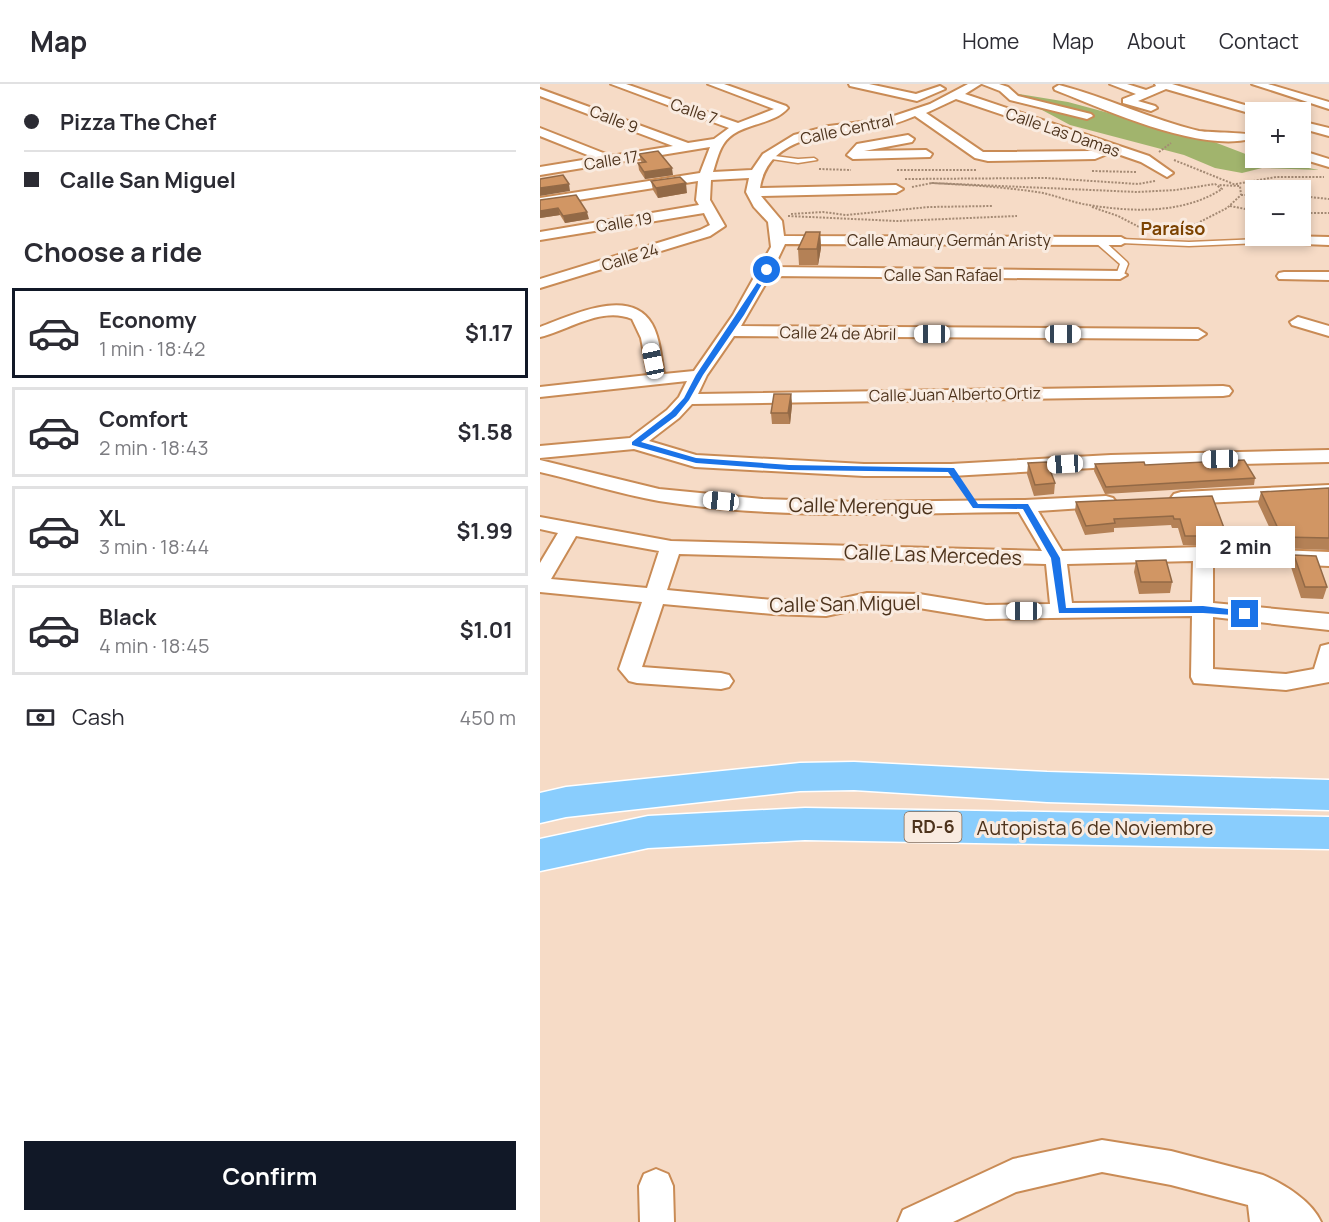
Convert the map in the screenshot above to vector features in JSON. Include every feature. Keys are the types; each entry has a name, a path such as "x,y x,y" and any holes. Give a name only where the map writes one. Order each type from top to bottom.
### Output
{"highway":[{"name":"Autopista 6 de Noviembre","path":"540,808 566,802 800,777 843,777 1047,788 1329,795"},
{"name":"Autopista 6 de Noviembre","path":"540,855 648,832 805,824 1329,833"}],"street":[{"name":"Calle 7","path":"616,84 738,127"},
{"path":"707,208 703,200 705,176 718,142 738,127 778,112 782,108 713,84"},
{"path":"855,84 917,105 979,155 988,157 1095,155 1111,148"},
{"name":"Calle Central","path":"753,192 756,174 767,157 788,143 812,134 887,122 917,105 953,90 976,84"},
{"path":"987,84 1004,89 1014,98 1087,116"},
{"path":"1115,84 1145,93"},
{"path":"1259,84 1329,106"},
{"path":"1167,113 1127,100 1162,85 1245,108"},
{"path":"1059,88 1142,118 1197,133 1229,139 1245,136"},
{"name":"Calle Las Damas","path":"953,90 1145,159 1163,177"},
{"name":"Calle 9","path":"540,92 688,147"},
{"path":"1189,119 1245,133"},
{"path":"887,122 908,139 929,156 853,156 861,147 908,139"},
{"path":"1311,127 1329,132"},
{"path":"540,132 610,160"},
{"name":"Calle 17","path":"540,171 718,142"},
{"path":"1311,157 1329,163"},
{"path":"540,202 705,176 756,174"},
{"path":"635,443 673,414 687,399 699,375 767,270 778,247 775,220 759,204 753,192 900,184"},
{"name":"Calle 24","path":"540,284 705,233 718,226 707,208"},
{"name":"Calle 19","path":"540,236 707,208"},
{"name":"Calle Amaury Germán Aristy","path":"777,240 1121,241"},
{"path":"1311,241 1329,241"},
{"name":"Calle San Rafael","path":"767,270 777,273 1120,275"},
{"path":"1284,276 1329,276"},
{"path":"540,332 608,310 628,309 637,312 645,324 657,379"},
{"path":"1298,322 1329,331"},
{"name":"Calle 24 de Abril","path":"729,331 1198,334"},
{"path":"540,392 699,375"},
{"name":"Calle Juan Alberto Ortiz","path":"687,399 1223,392"},
{"path":"540,452 635,443 696,461 789,467 951,470 1111,461 1329,456"},
{"name":"Calle Merengue","path":"540,466 659,495 762,505 855,508 976,507 1130,501"},
{"path":"951,470 976,507"},
{"path":"1165,499 1329,491"},
{"path":"1025,506 1056,558 1062,611"},
{"name":"Calle Las Mercedes","path":"540,523 671,547 1056,558 1203,554 1329,560"},
{"path":"540,580 570,530"},
{"path":"671,547 630,669 638,675 721,681"},
{"path":"1203,554 1202,677 1286,682 1324,675 1329,652"},
{"name":"Calle San Miguel","path":"540,585 654,598 826,609 867,600 908,600 986,612 1203,609 1329,622"},
{"path":"915,1222 1013,1176 1102,1156 1171,1168 1304,1222"},
{"path":"656,1186 657,1222"}],"lane":[{"path":"767,157 798,161 814,160"},
{"path":"1099,241 1124,264 1120,275"},
{"path":"1121,241 1189,244 1245,242"}],"path":[{"path":"1164,155 1158,152 1174,142 1197,133"},
{"path":"1169,158 1240,186"},
{"path":"816,169 856,170"},
{"path":"896,170 986,170"},
{"path":"1082,171 1138,172"},
{"path":"1235,184 1288,176 1329,177"},
{"path":"900,184 1046,178 1138,184 1163,177"},
{"path":"933,183 996,186 1047,194 1118,216 1144,229"},
{"path":"900,184 1000,184 1168,192 1217,185 1240,186"},
{"path":"1083,204 1155,211 1208,198 1222,189 1217,185"},
{"path":"1240,186 1241,195"},
{"path":"1189,244 1194,225 1229,206 1241,195 1245,195"},
{"path":"1311,197 1329,199"},
{"path":"769,215 823,212 846,215 929,207 992,206"},
{"path":"1229,206 1245,209"},
{"path":"1311,213 1329,213"},
{"path":"769,215 897,221 1017,216"}],"green space":[{"path":"995,90 1068,102 1209,140 1245,154 1245,168 1262,168 1242,173 1215,168 1184,155 1070,125"},
{"path":"1262,168 1308,168 1319,170"}],"building":[{"path":"658,151 672,168 644,172 638,163 646,162 639,154"},
{"path":"563,175 569,184 540,188 540,179"},
{"path":"680,177 686,183 656,188 651,181"},
{"path":"576,195 587,212 563,216 558,208 540,211 540,200"},
{"path":"806,232 820,232 817,249 798,249"},
{"path":"774,394 791,394 788,413 771,413"},
{"path":"1244,460 1255,478 1106,487 1095,464 1144,462 1145,465"},
{"path":"1047,462 1055,483 1035,485 1028,463"},
{"path":"1329,488 1329,538 1282,537 1261,492"},
{"path":"1212,496 1227,536 1185,536 1180,519 1174,519 1173,516 1114,519 1115,523 1086,526 1076,502"},
{"path":"1294,555 1316,556 1327,587 1305,587"},
{"path":"1166,560 1172,582 1141,582 1136,561"}],"district":[{"name":"Paraíso","path":"1173,229"}],"route":[{"path":"767,270 741,315 699,375 687,399 673,414 635,443 696,461 864,470 951,470 976,507 1025,506 1056,558 1062,611 1203,609 1245,614"}]}
